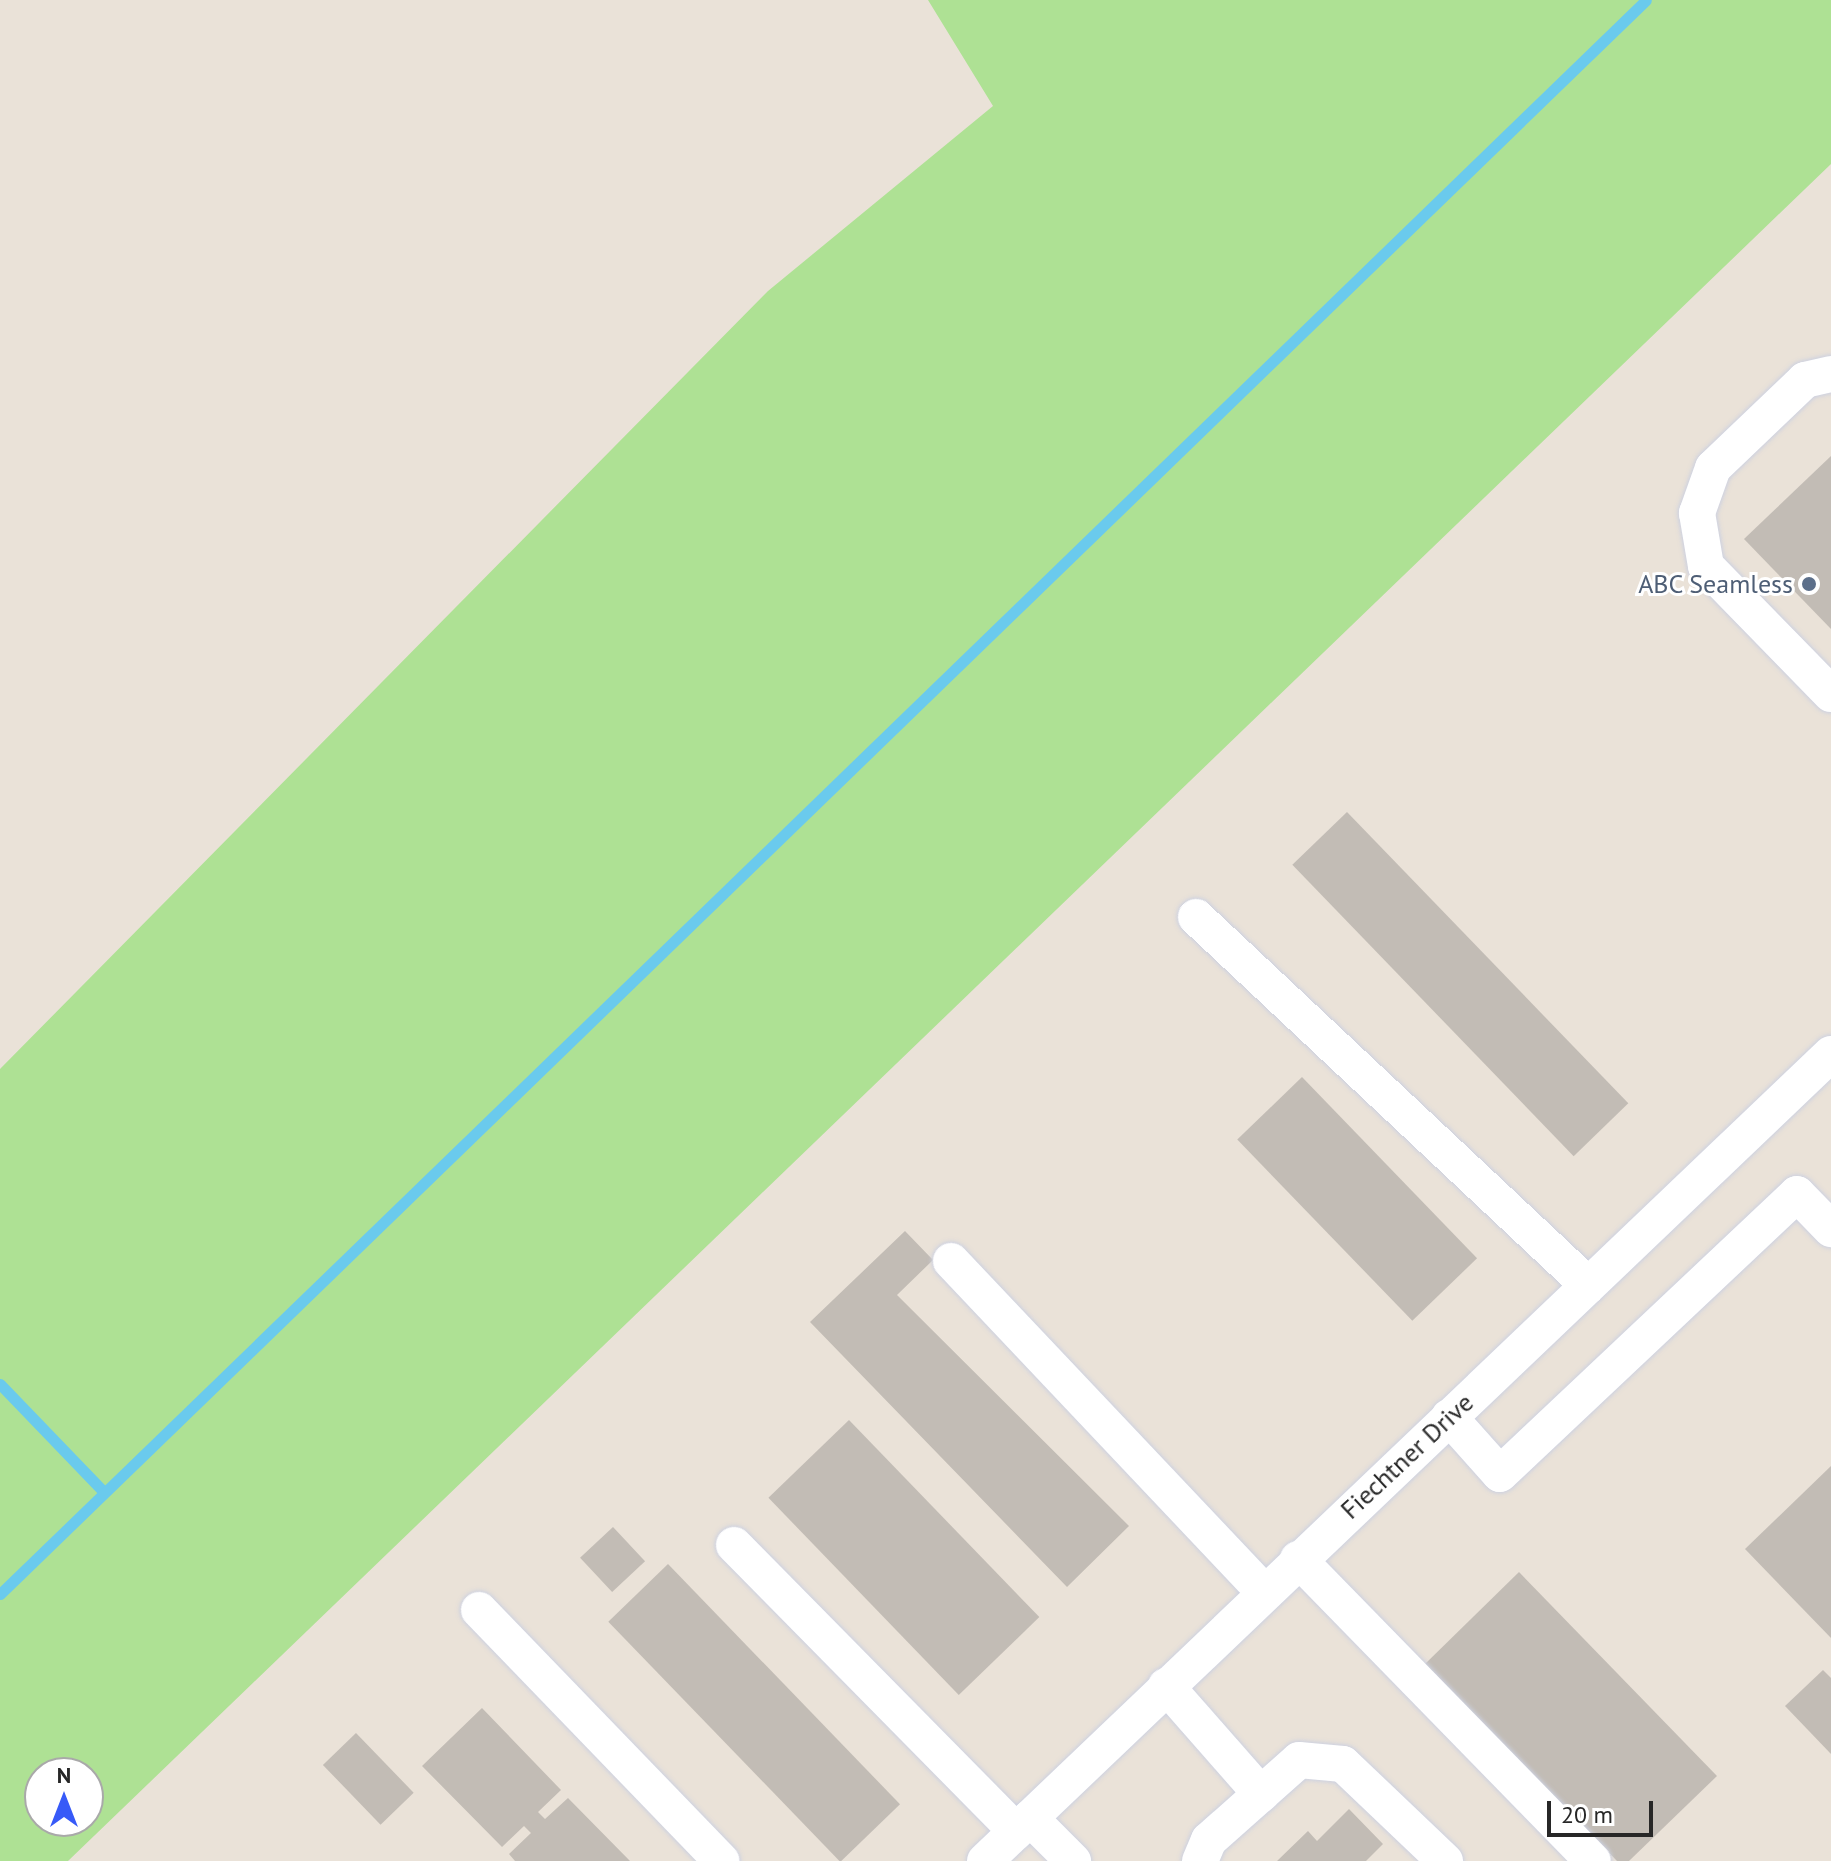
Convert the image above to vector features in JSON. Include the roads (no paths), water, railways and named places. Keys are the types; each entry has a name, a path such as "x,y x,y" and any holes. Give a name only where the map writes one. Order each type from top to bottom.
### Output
{"street":[{"path":"1831,374 1805,380 1713,468 1697,513 1706,566 1831,694"},
{"path":"1196,917 1588,1285"},
{"name":"Fiechtner Drive","path":"985,1861 1263,1591 1588,1285 1826,1069"},
{"path":"1449,1417 1500,1474 1797,1194 1831,1229"},
{"path":"951,1261 1263,1591"},
{"path":"734,1545 1023,1824 1073,1861"},
{"path":"1298,1559 1593,1861"},
{"path":"479,1610 721,1861"},
{"path":"1166,1686 1261,1794"},
{"path":"1200,1861 1209,1840 1299,1760 1343,1764 1445,1861"}],"waterway":[{"path":"0,1594 1646,0"},
{"path":"0,1384 104,1492"}],"place":[{"name":"ABC Seamless","path":"1809,584"}]}
